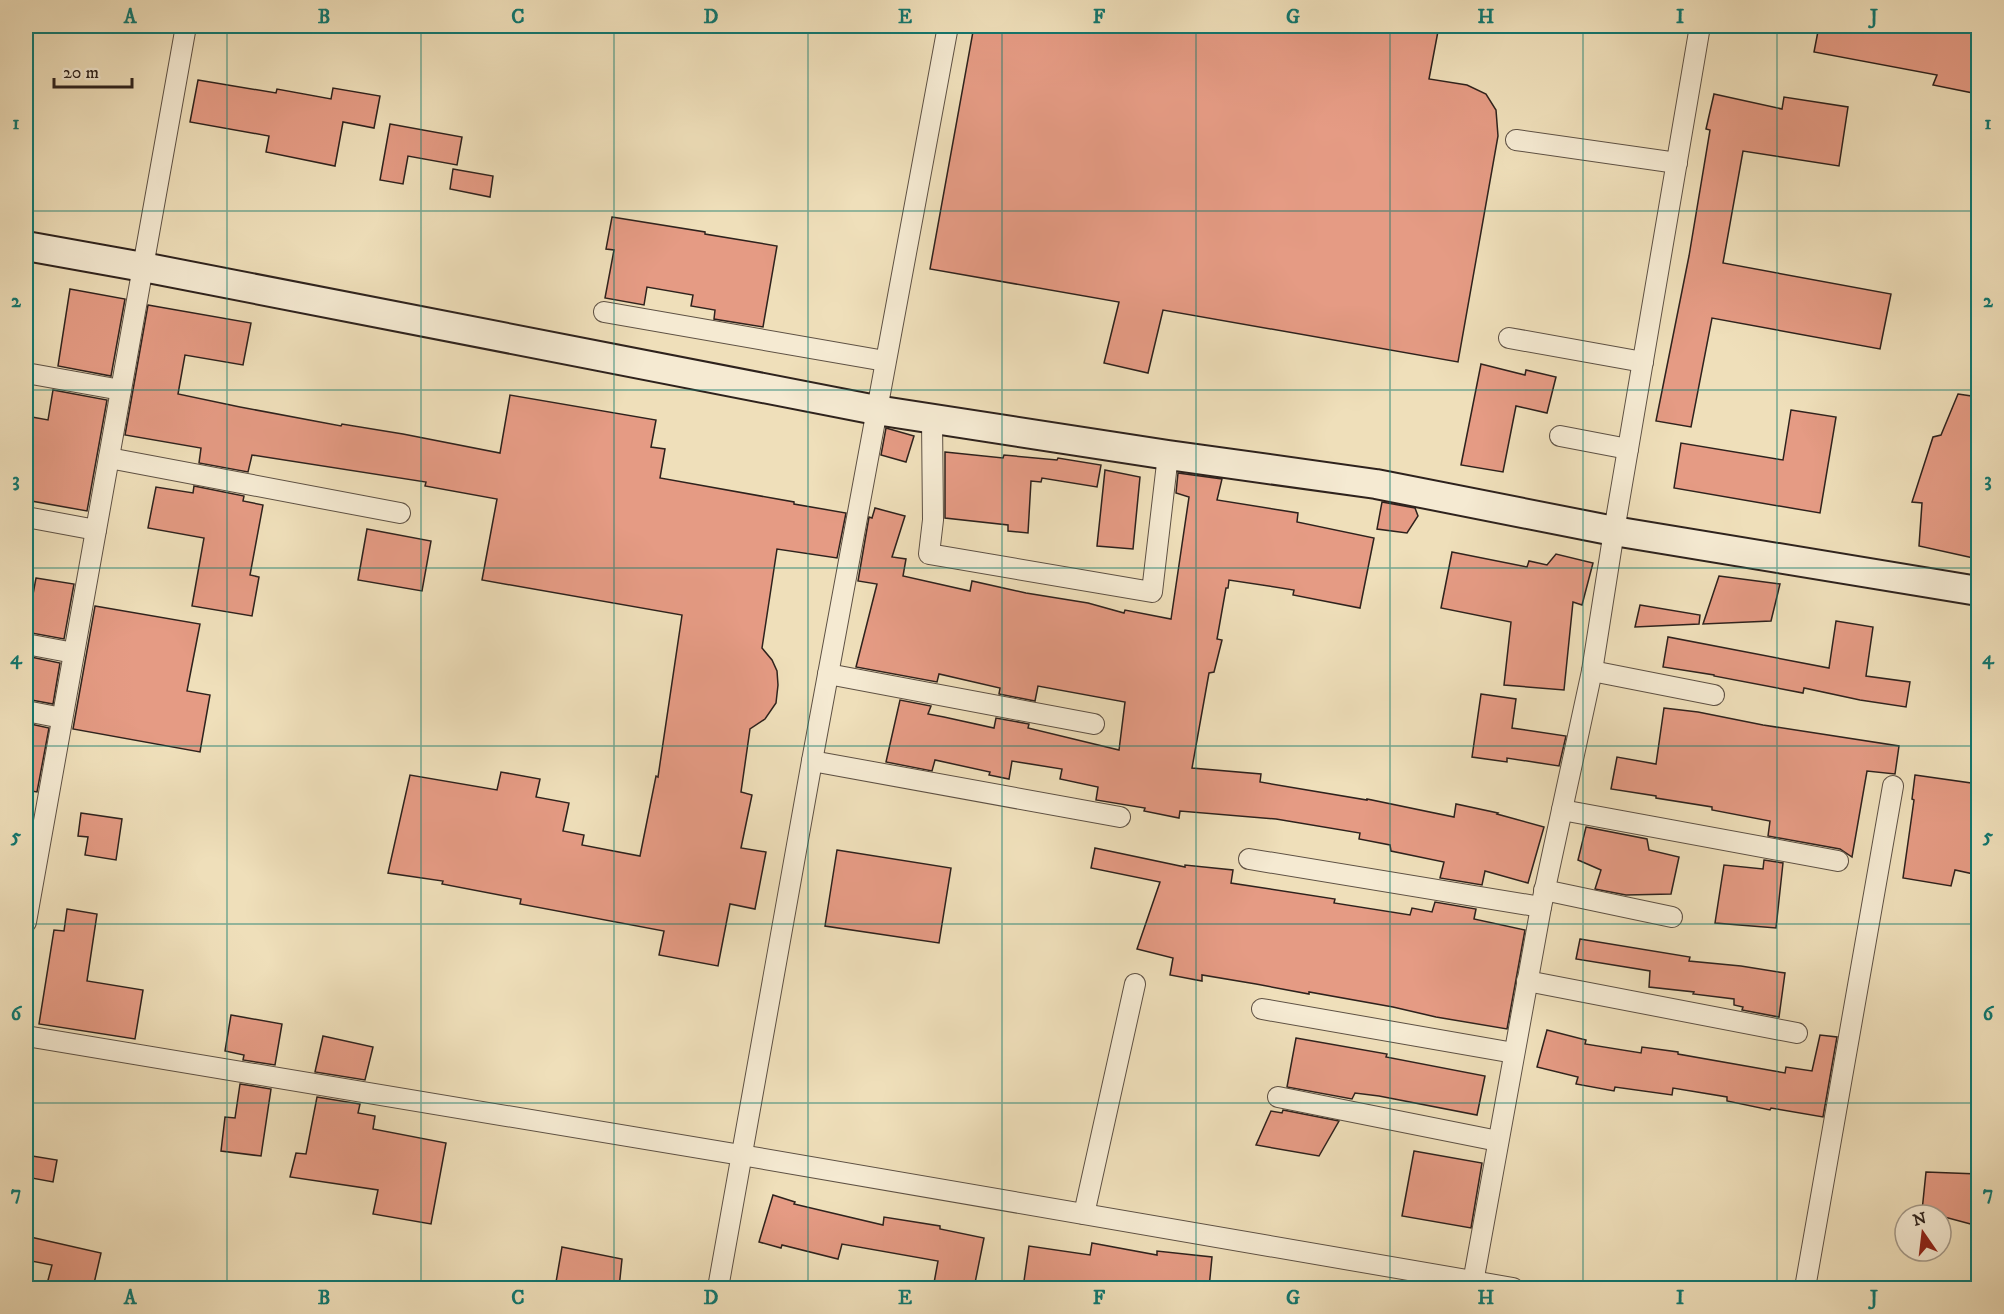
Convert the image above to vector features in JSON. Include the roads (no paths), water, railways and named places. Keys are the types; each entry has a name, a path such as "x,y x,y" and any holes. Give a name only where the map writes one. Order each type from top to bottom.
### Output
{"street":[{"path":"26,922 30,873 74,653 186,26"},
{"path":"718,1288 812,761 948,26"},
{"path":"1473,1285 1527,981 1592,671 1700,26"},
{"path":"1516,140 1677,163"},
{"path":"26,246 932,420 1376,484 1614,531 1978,591"},
{"path":"604,312 885,361"},
{"path":"1509,338 1642,362"},
{"path":"26,373 121,390"},
{"path":"932,420 933,520 929,554 1152,592 1168,455"},
{"path":"1560,436 1628,449"},
{"path":"109,458 400,513"},
{"path":"26,518 96,530"},
{"path":"26,644 74,653"},
{"path":"1592,671 1714,695"},
{"path":"828,674 1094,724"},
{"path":"26,711 62,717"},
{"path":"812,761 1119,817"},
{"path":"1805,1288 1893,786"},
{"path":"1562,810 1838,861"},
{"path":"1249,859 1672,917"},
{"path":"1527,981 1797,1033"},
{"path":"1084,1214 1135,984"},
{"path":"1262,1009 1514,1053"},
{"path":"26,1036 1084,1214 1473,1285 1513,1288"},
{"path":"1278,1097 1498,1140"}]}
